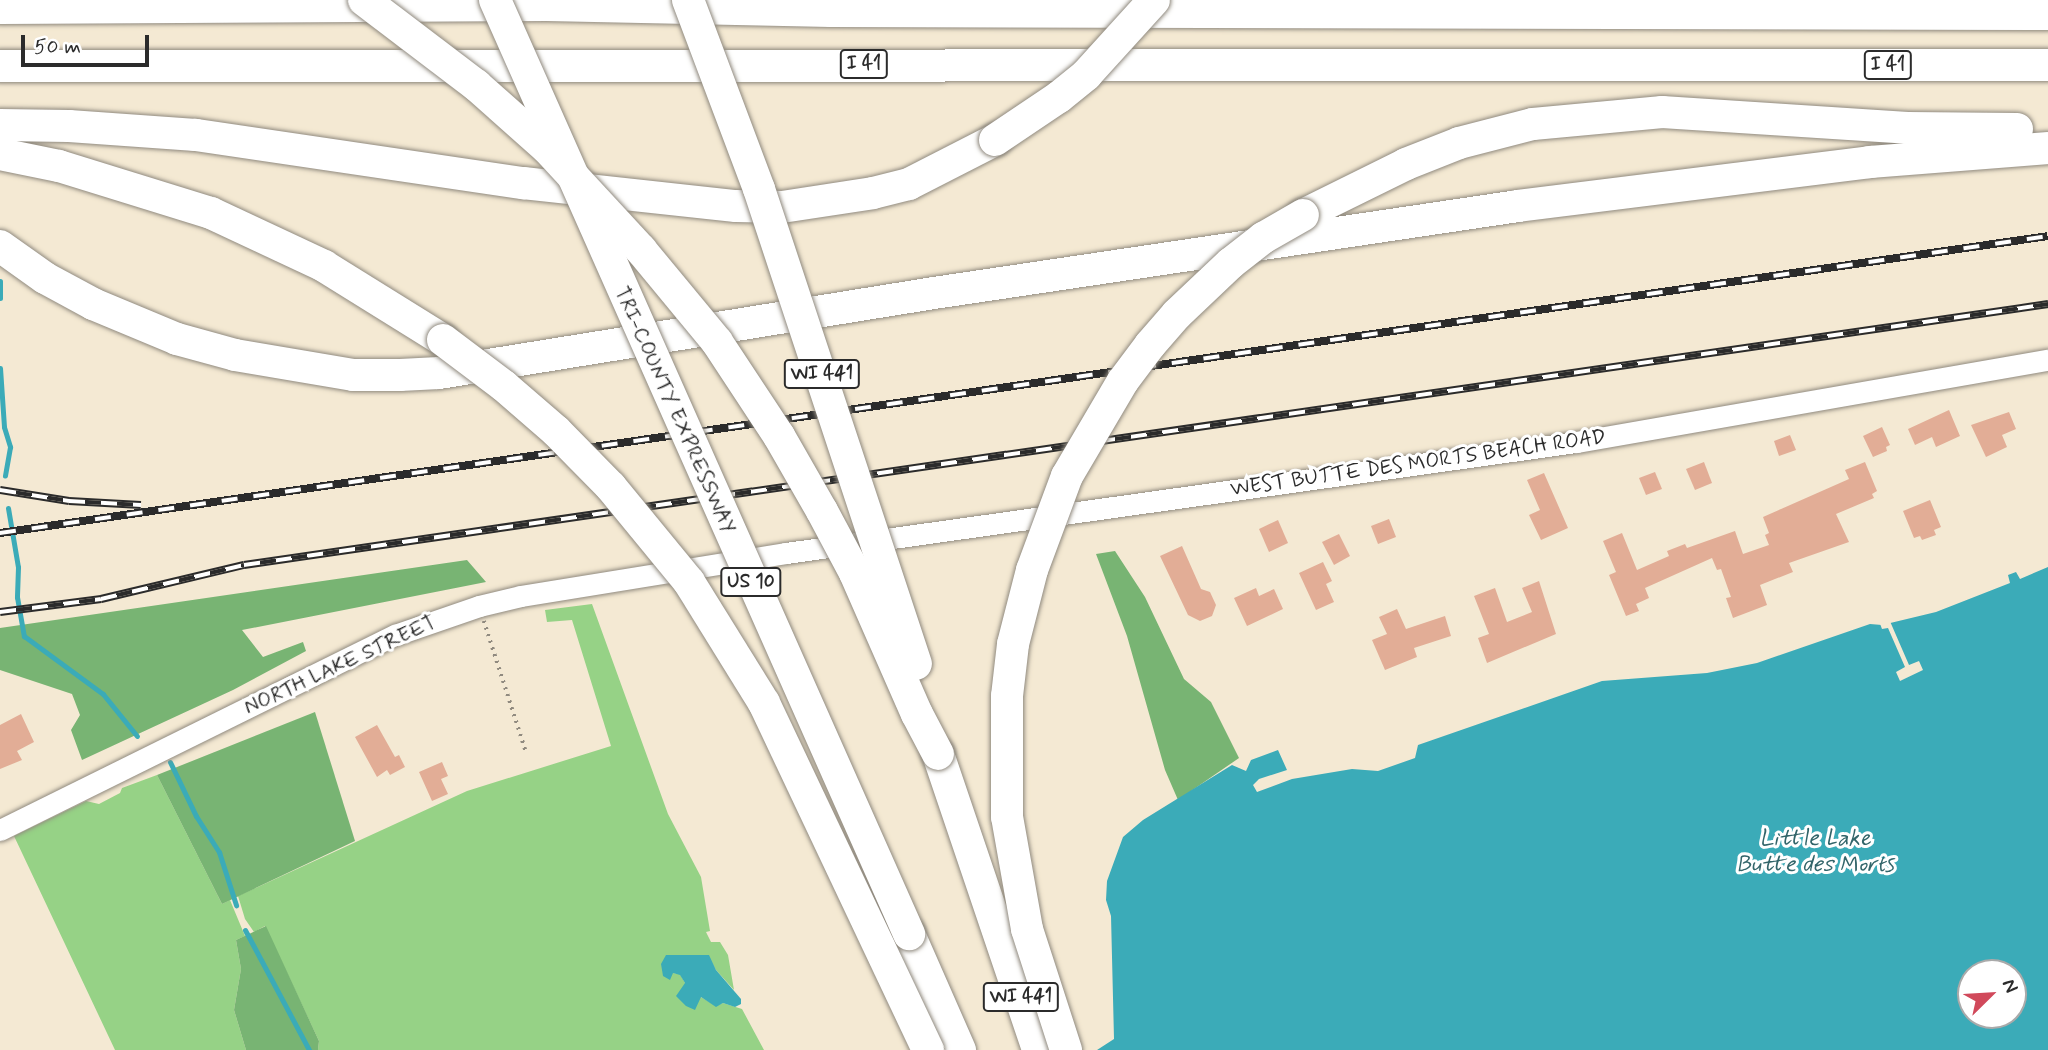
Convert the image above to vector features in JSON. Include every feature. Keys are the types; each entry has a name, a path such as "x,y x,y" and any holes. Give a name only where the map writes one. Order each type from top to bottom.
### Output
{"highway":[{"path":"364,0 467,78 547,148 641,250 717,342 779,436 822,511 855,573 917,714 938,754"},
{"name":"TRI-COUNTY EXPRESSWAY","path":"495,0 960,1050"},
{"name":"WI 441","path":"688,0 759,189 847,450 928,701 938,754 1038,1050"},
{"path":"0,125 69,126 196,135 523,183 736,206 782,207 873,194 909,184 995,140 1059,97 1086,75 1154,0"},
{"path":"0,8 547,5 831,11 2048,14"},
{"name":"I 41","path":"0,66 2048,65"},
{"path":"1066,1050 1027,929 1007,817 1007,696 1013,644 1032,570 1067,476 1109,404 1143,354 1177,314 1231,263 1263,238 1374,177 1459,143 1533,124 1661,112 1895,127 2048,128"},
{"path":"0,246 45,278 138,325 189,343 235,355 353,375 400,376 439,373 934,293 1518,206 1870,162 2048,148"},
{"path":"0,154 59,166 211,214 324,266 443,340 504,386 556,431 611,487 689,582 764,704 928,1050"}],"street":[{"name":"WEST BUTTE DES MORTS BEACH ROAD","path":"786,553 1576,442 2048,360"},
{"name":"NORTH LAKE STREET","path":"0,830 395,635 479,606 548,591 786,553"}],"path":[{"path":"479,606 526,752"}],"green space":[{"path":"1115,551 1145,597 1184,679 1211,702 1239,758 1178,800 1165,770 1127,636 1096,554"},
{"path":"467,560 486,582 242,630 263,657 303,642 306,651 233,690 82,760 71,730 80,715 72,694 0,670 0,628"},
{"path":"592,604 668,814 701,877 710,931 706,932 711,942 720,942 728,955 734,990 716,970 708,955 666,955 673,973 680,974 689,990 716,1006 723,1003 742,1009 764,1050 318,1050 319,1041 265,926 254,932 245,919 238,896 467,791 611,746 572,620 547,622 545,610"},
{"path":"315,712 355,841 222,904 157,775"},
{"path":"157,775 222,904 230,900 245,936 236,940 241,969 234,1010 246,1050 115,1050 14,836 86,801 99,804 120,793 122,788"},
{"path":"266,926 319,1041 318,1050 246,1050 234,1010 241,969 236,940"}],"water":[{"name":"Little Lake Butte des Morts","path":"2048,567 2048,1050 1097,1050 1114,1039 1111,916 1106,900 1107,881 1123,837 1143,820 1232,765 1246,771 1251,760 1278,750 1287,770 1259,779 1253,785 1257,792 1292,779 1352,769 1378,771 1415,758 1418,745 1602,681 1707,673 1757,663 1870,624 1882,625 1936,612 2010,583 2008,575 2016,572 2020,579"},
{"path":"666,955 709,955 716,970 741,999 741,1004 735,1007 723,1003 716,1007 701,997 695,1010 686,1006 676,996 685,983 680,975 673,973 670,980 663,976 661,964"}],"pier":[{"path":"1889,619 1909,665 1919,661 1923,670 1900,681 1896,672 1905,667 1888,628 1882,629 1879,621"}],"building":[{"path":"1949,410 1960,436 1936,447 1932,437 1915,445 1908,429"},
{"path":"2009,412 2016,429 2002,435 2007,447 1986,457 1971,425"},
{"path":"1882,427 1890,445 1886,447 1887,451 1873,457 1863,436"},
{"path":"1790,435 1796,450 1779,456 1774,441"},
{"path":"1704,462 1712,483 1695,490 1686,469"},
{"path":"1865,462 1877,491 1872,494 1874,498 1836,514 1849,542 1789,563 1793,572 1760,585 1767,605 1733,618 1726,598 1731,597 1721,569 1717,570 1712,558 1645,588 1649,598 1636,604 1639,611 1626,616 1609,575 1616,572 1603,541 1622,533 1637,570 1669,556 1667,551 1685,544 1687,548 1735,531 1743,554 1769,545 1765,535 1769,533 1763,517 1849,479 1845,470"},
{"path":"1655,472 1662,489 1646,495 1639,478"},
{"path":"1544,473 1568,528 1541,540 1529,515 1540,510 1527,480"},
{"path":"1930,500 1941,527 1934,530 1936,535 1922,540 1920,536 1914,538 1903,511"},
{"path":"1389,519 1396,537 1378,544 1371,526"},
{"path":"1278,520 1288,543 1269,552 1259,529"},
{"path":"1339,534 1350,556 1334,565 1322,542"},
{"path":"1182,546 1201,589 1210,592 1216,605 1212,616 1200,621 1188,615 1160,556"},
{"path":"1323,562 1332,581 1326,584 1334,602 1316,610 1299,573"},
{"path":"1539,581 1556,634 1487,663 1478,638 1489,634 1474,596 1495,588 1507,622 1532,612 1522,588"},
{"path":"1256,588 1259,596 1274,589 1283,609 1247,626 1234,598"},
{"path":"1397,609 1406,629 1445,616 1451,636 1414,648 1417,657 1385,670 1372,640 1387,634 1379,617"},
{"path":"21,714 34,742 17,751 22,760 0,769 0,725"},
{"path":"377,725 395,757 399,755 405,767 390,775 387,770 377,777 355,737"},
{"path":"442,762 448,776 441,779 448,794 432,801 419,772"}],"waterway":[{"path":"0,281 0,298"},
{"path":"0,368 4,427 10,447 5,476"},
{"path":"8,508 18,567 17,597 24,636 103,694 137,736"},
{"path":"170,762 196,816 219,852 236,905"},
{"path":"245,930 309,1050"}],"railway":[{"path":"0,533 2048,236"},
{"path":"0,612 101,599 244,565 2048,304"},
{"path":"0,490 69,501 141,505"}]}
